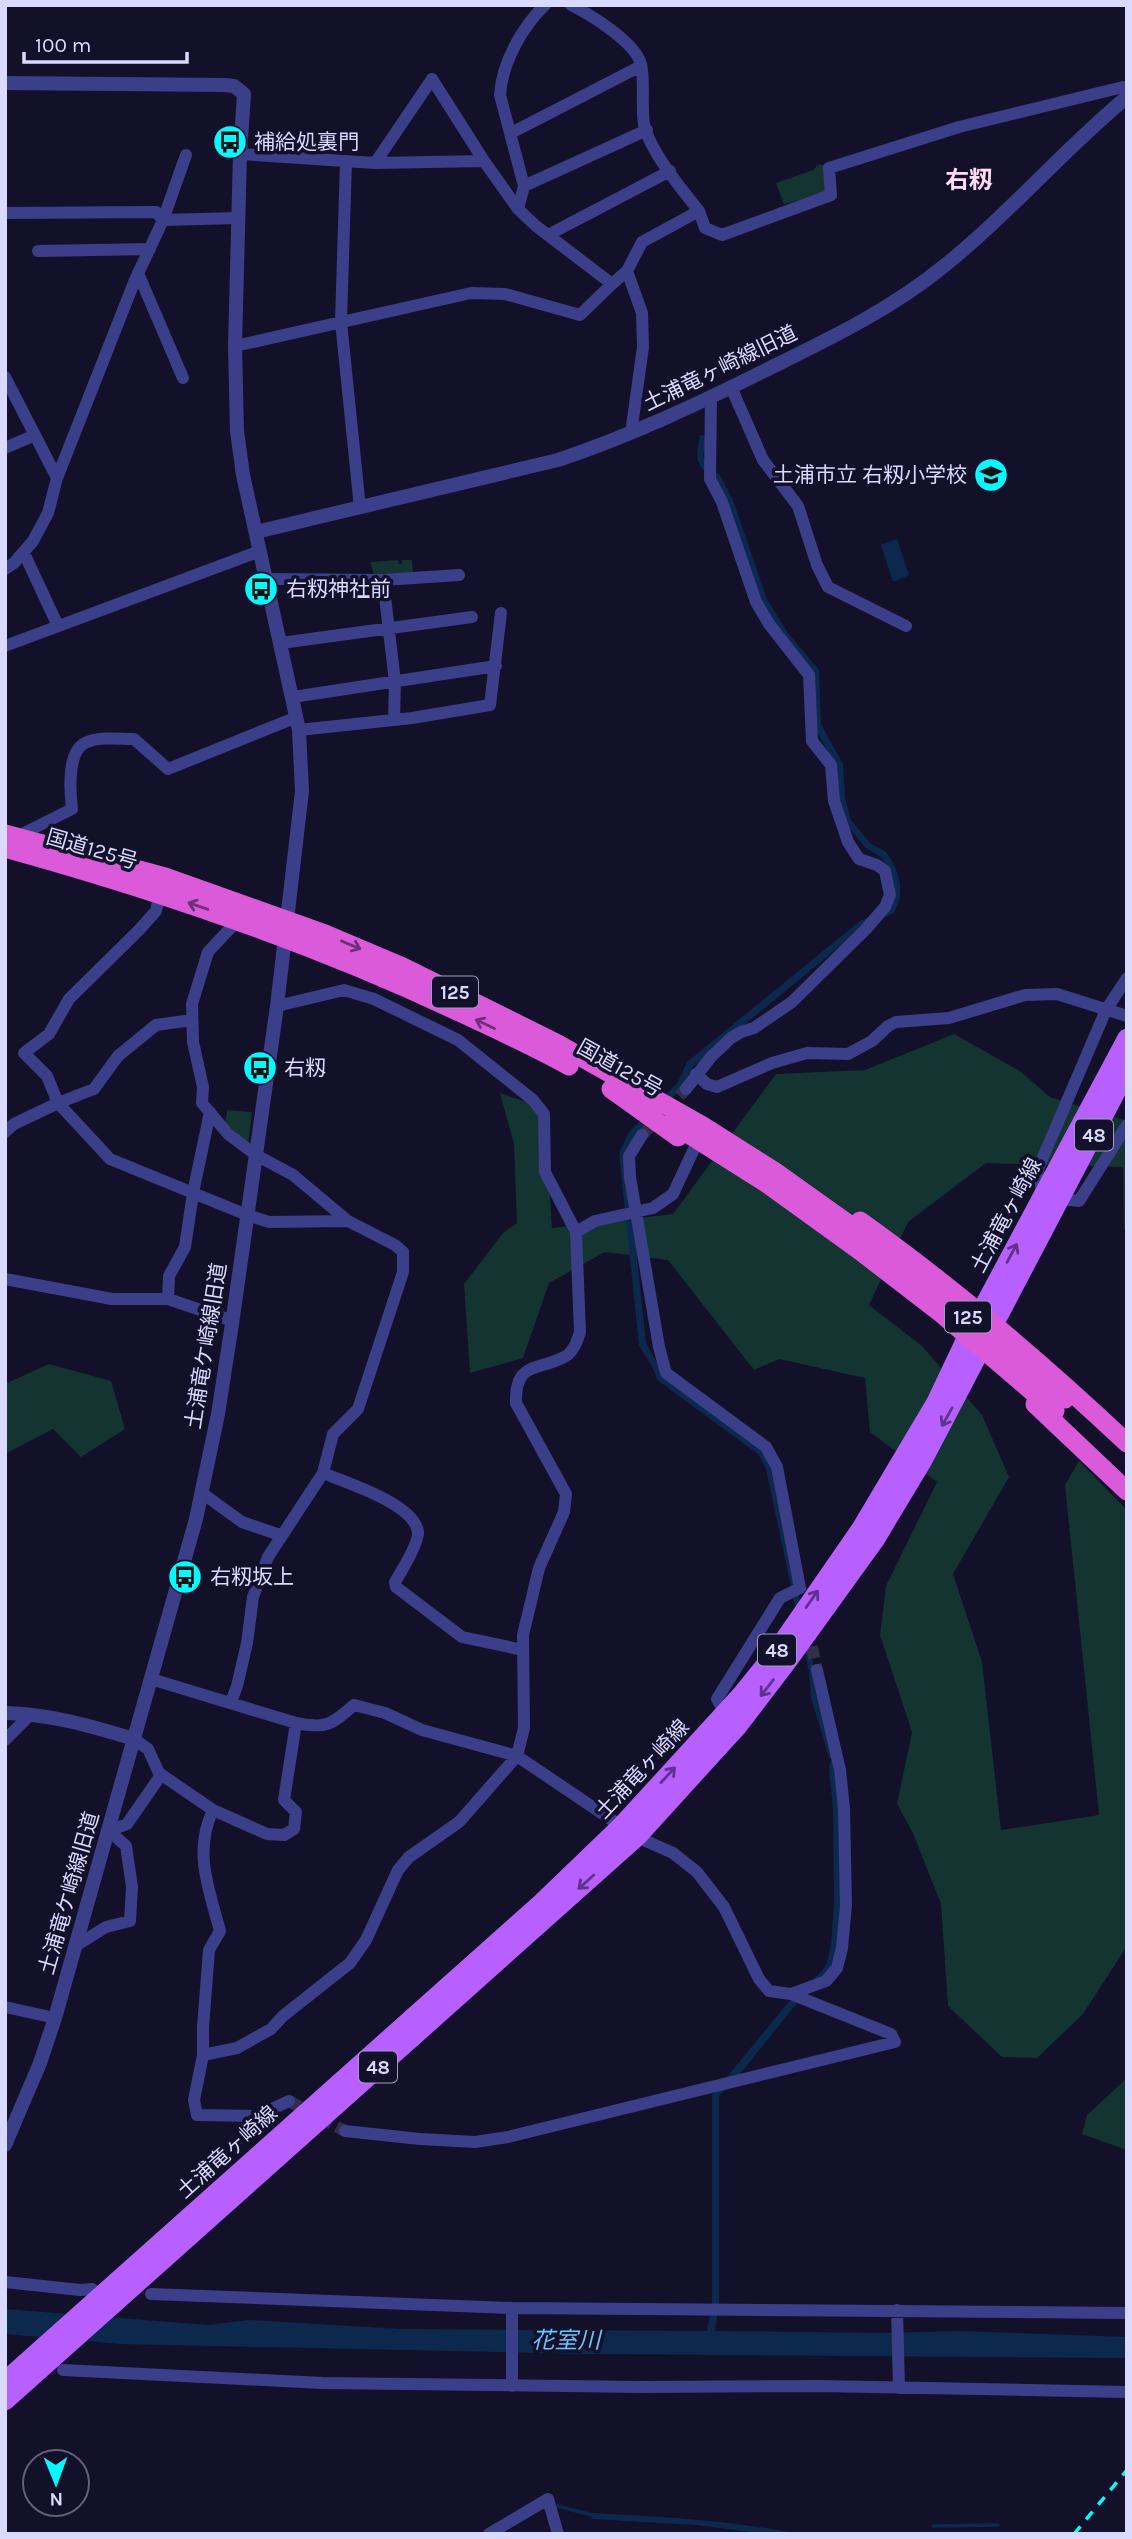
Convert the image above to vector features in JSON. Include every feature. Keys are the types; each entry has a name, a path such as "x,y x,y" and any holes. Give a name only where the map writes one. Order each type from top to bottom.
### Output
{"highway":[{"name":"国道125号","path":"9,839 238,920 286,929"},
{"name":"国道125号","path":"9,839 165,877 286,929 614,1083 863,1244 952,1322 1127,1459"},
{"path":"614,1083 694,1149 792,1212 902,1293 1049,1416 1127,1491"},
{"path":"614,1083 703,1116 755,1147 909,1256 987,1320 1127,1443"},
{"name":"国道125号","path":"1060,1405 1127,1478"}],"main road":[{"name":"土浦竜ヶ崎線","path":"5,2381 541,1903 629,1831 738,1726 875,1540 923,1460 979,1357 987,1320 1051,1198 1127,1038"},
{"name":"土浦竜ヶ崎線","path":"1051,1198 1127,1071"},
{"name":"土浦竜ヶ崎線","path":"629,1831 775,1653 860,1530 907,1454 964,1343 987,1320"},
{"name":"土浦竜ヶ崎線","path":"5,2400 60,2362 104,2294"}],"street":[{"path":"518,209 524,186 500,95 501,83 522,34 545,5"},
{"path":"571,5 583,11 637,53 641,66 647,130 670,172 699,211 705,228 722,234 831,195 829,168 959,127 1127,89"},
{"path":"511,133 641,66"},
{"path":"375,163 432,79 484,162 518,209 612,284"},
{"name":"土浦竜ケ崎線旧道","path":"5,83 234,86 240,89 245,99 240,154 235,346 237,431 243,475 298,724 302,792 233,1321 202,1493 55,2018 40,2063 5,2145"},
{"name":"土浦竜ヶ崎線旧道","path":"257,532 558,460 631,433 844,332 901,299 975,239 1127,97"},
{"path":"524,186 647,130"},
{"path":"240,154 375,163 484,162"},
{"path":"5,569 14,563 33,541 48,513 57,478 138,273 163,220 186,155"},
{"path":"346,161 341,322 359,508"},
{"path":"548,235 670,172"},
{"path":"235,346 462,295 487,292 505,294 580,315 627,271 642,242 699,211"},
{"path":"5,213 156,212 163,220"},
{"path":"163,220 239,218"},
{"path":"38,251 150,249"},
{"path":"627,271 642,313 643,347 631,433"},
{"path":"138,273 183,378"},
{"path":"5,378 57,478"},
{"path":"731,387 763,460 798,506 817,565 828,587 906,626"},
{"path":"686,1089 696,1074 731,1038 754,1028 792,1002 866,929 885,907 890,895 885,871 859,859 848,842 834,801 831,765 812,741 809,675 769,624 756,602 722,502 710,480 710,397"},
{"path":"5,448 35,435"},
{"path":"5,646 260,551"},
{"path":"23,552 58,626"},
{"path":"267,579 383,580 459,575"},
{"path":"383,580 395,682 394,720"},
{"path":"9,839 72,809 69,786 76,753 85,743 104,739 134,739 168,769 298,724 394,720 490,705 501,613"},
{"path":"281,643 472,617"},
{"path":"293,697 496,666"},
{"path":"160,893 156,911 69,999 49,1034 24,1053 47,1076 58,1103 110,1159 269,1222 348,1221"},
{"path":"231,1702 247,1643 253,1597 268,1557 323,1473 333,1434 358,1409 405,1261 403,1252 395,1245 348,1221 293,1175 256,1155 228,1134 202,1103 203,1087 193,1042 192,1004 208,952 238,920"},
{"path":"1127,978 1116,1013 1038,1169 1051,1198 1079,1201 1127,1125"},
{"path":"203,2055 237,2048 271,2029 283,2016 350,1963 366,1940 398,1870 409,1857 459,1822 517,1756 524,1728 523,1635 539,1568 564,1512 566,1494 516,1403 515,1386 526,1370 567,1355 574,1347 580,1332 576,1232 545,1172 544,1114 533,1100 458,1040 374,999 344,990 276,1006"},
{"path":"696,1074 707,1084 717,1087 772,1063 807,1053 848,1054 872,1041 896,1022 949,1018 1025,995 1057,994 1116,1013"},
{"path":"5,1132 14,1124 94,1089 118,1056 156,1025 192,1020"},
{"path":"168,1299 169,1276 185,1247 210,1112"},
{"path":"642,1135 629,1156 630,1177 659,1347 666,1373 766,1447 777,1467 800,1588 780,1598 717,1699 724,1714"},
{"path":"576,1232 595,1221 653,1208 673,1194 694,1149"},
{"path":"5,1279 112,1299 168,1299 233,1321"},
{"path":"323,1473 392,1501 416,1524 417,1538 395,1582 396,1587 462,1637 523,1650"},
{"path":"202,1493 242,1522 280,1535"},
{"path":"791,1994 826,1981 837,1968 844,1926 844,1809 840,1770 817,1670"},
{"path":"151,1679 317,1727 333,1724 354,1705 385,1713 422,1730 517,1756 629,1831 673,1853 697,1872 724,1907 759,1979 769,1991 791,1994 891,2034 895,2042 508,2137 475,2142 345,2131"},
{"path":"5,1713 31,1714 78,1722 134,1739 148,1749 161,1774 214,1810 267,1834 284,1835 294,1829 296,1812 284,1800 296,1723"},
{"path":"5,1740 31,1714"},
{"path":"77,1945 106,1927 130,1921 132,1887 126,1846 108,1831 127,1824 161,1774"},
{"path":"214,1810 202,1843 204,1865 219,1931 209,1950 202,2027 203,2055 194,2100 197,2115 257,2116 289,2101"},
{"path":"5,2007 55,2018"},
{"path":"5,2282 104,2294"},
{"path":"151,2294 512,2308 1127,2314"},
{"path":"512,2308 512,2386"},
{"path":"897,2310 899,2388"},
{"path":"60,2362 322,2384 1127,2392"},
{"path":"489,2534 548,2499 558,2534"}],"green space":[{"path":"818,165 826,165 828,193 784,204 776,183 813,170"},
{"path":"398,560 399,564 402,564 402,560 412,560 413,575 374,574 370,562"},
{"path":"954,1034 1020,1071 1050,1097 1127,1121 1127,1232 1124,1229 1123,1167 986,1163 908,1222 869,1305 922,1346 982,1415 1009,1477 953,1574 982,1662 1001,1830 1099,1815 1065,1485 1079,1461 1127,1510 1127,1946 1083,2014 1037,2058 1002,2057 948,2006 941,1904 913,1833 897,1804 912,1732 880,1635 886,1586 937,1482 870,1432 865,1378 779,1359 754,1370 668,1260 605,1252 549,1283 523,1358 470,1373 464,1284 503,1233 517,1223 514,1144 500,1093 544,1108 552,1228 673,1214 776,1074 865,1070"},
{"path":"227,1110 252,1112 248,1145 225,1126"},
{"path":"49,1364 111,1381 125,1429 81,1457 53,1429 5,1454 5,1384"},
{"path":"1127,2078 1127,2150 1082,2134 1087,2115"}],"water":[{"name":"花室川","path":"700,435 708,436 703,456 708,467 720,475 733,500 767,599 788,633 819,670 821,724 843,764 845,798 851,820 870,843 886,852 895,866 900,883 900,898 894,913 863,927 693,1067 683,1087 634,1136 626,1155 646,1343 655,1360 763,1449 773,1468 831,1751 840,1808 842,1904 834,1966 794,2007 732,2084 719,2095 719,2304 715,2331 959,2331 1127,2337 1127,2358 586,2354 121,2344 5,2334 5,2309 208,2325 249,2320 401,2329 707,2331 712,2304 712,2095 787,2004 827,1963 834,1903 833,1807 829,1770 831,1759 811,1698 809,1672 766,1469 758,1454 657,1380 639,1345 619,1153 629,1132 678,1082 687,1062 860,921 888,908 888,869 881,857 866,848 844,822 838,801 835,765 814,726 812,673 760,602 713,478 699,464 697,455"},
{"path":"897,539 909,575 893,582 881,545"},
{"path":"593,2513 722,2522 799,2534 766,2534 696,2525 592,2519"}],"waterway":[{"path":"557,2506 596,2516"},
{"path":"933,2526 998,2525"}],"tunnel":[{"path":"642,1135 686,1089"},
{"path":"808,1629 817,1670"},
{"path":"289,2101 345,2131"}],"railway":[{"path":"1074,2534 1127,2470"}],"place":[{"name":"補給処裏門","path":"230,142"},
{"name":"土浦市立 右籾小学校","path":"991,475"},
{"name":"右籾神社前","path":"261,589"},
{"name":"右籾","path":"260,1068"},
{"name":"右籾坂上","path":"185,1577"}],"district":[{"name":"右籾","path":"969,180"}]}
